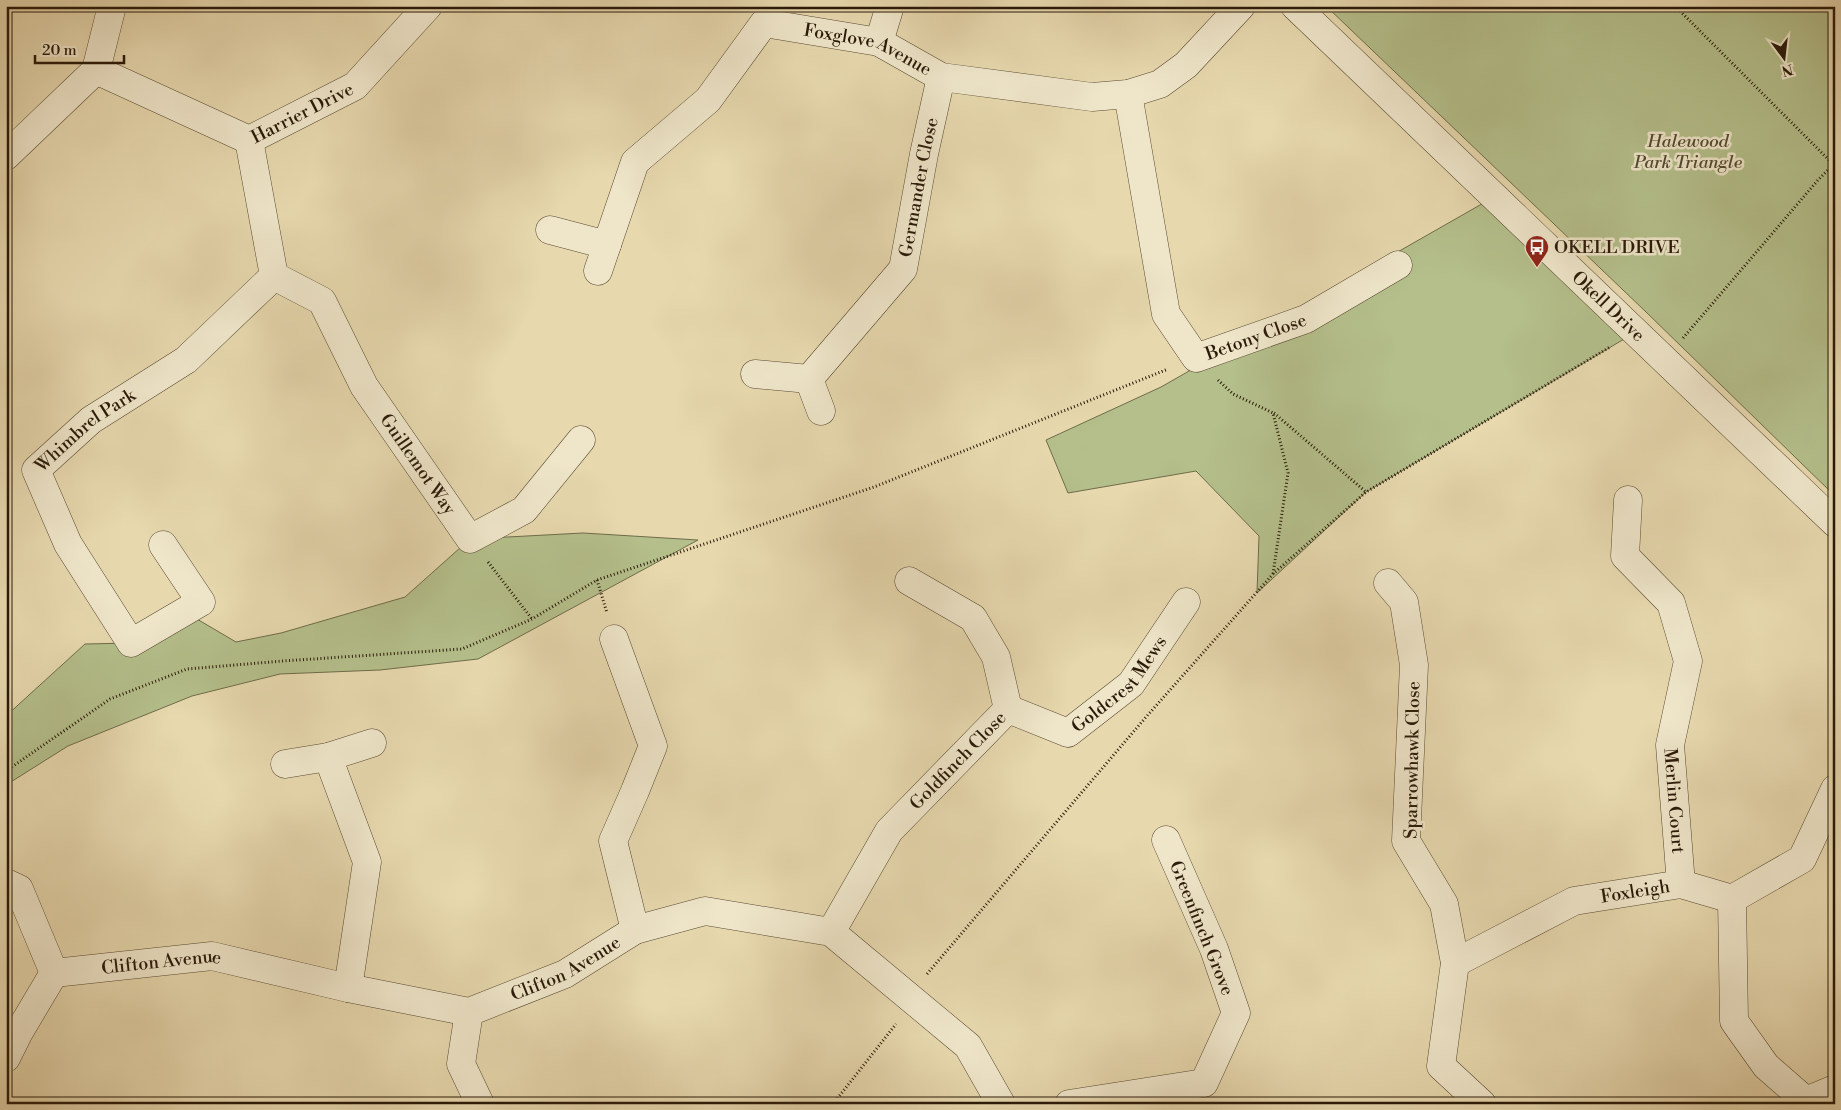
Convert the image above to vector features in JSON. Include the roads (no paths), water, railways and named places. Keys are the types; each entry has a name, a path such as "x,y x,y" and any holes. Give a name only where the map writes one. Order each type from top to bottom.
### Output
{"street":[{"path":"6,156 96,70 112,6"},
{"name":"Harrier Drive","path":"96,70 249,140 355,86 428,6"},
{"path":"879,42 890,6"},
{"name":"Foxglove Avenue","path":"598,271 635,162 708,100 764,23 879,42 941,76 1092,97 1128,94 1160,84 1186,65 1241,6"},
{"name":"Okell Drive","path":"1295,6 1835,523"},
{"name":"Germander Close","path":"809,379 903,269 924,154 941,76"},
{"name":"Betony Close","path":"1128,94 1166,314 1196,358 1306,319 1398,265"},
{"path":"249,140 274,276"},
{"path":"550,230 607,245"},
{"name":"Guillemot Way","path":"274,276 322,301 364,386 470,539 524,510 581,440"},
{"name":"Whimbrel Park","path":"163,545 201,602 131,643 68,544 36,470 90,420 186,360 274,276"},
{"path":"755,374 809,379 821,411"},
{"name":"Merlin Court","path":"1628,500 1624,556 1671,603 1688,661 1670,746 1681,884"},
{"name":"Goldfinch Close","path":"831,932 889,831 1008,709 996,657 973,618 909,581"},
{"name":"Sparrowhawk Close","path":"1388,583 1404,602 1414,665 1406,841 1444,904 1455,963 1440,1066 1482,1104"},
{"name":"Goldcrest Mews","path":"1008,709 1068,732 1131,684 1186,602"},
{"path":"614,639 652,746 635,792 613,841 635,930"},
{"path":"285,764 328,757 372,742"},
{"path":"328,757 367,862 348,988"},
{"path":"1835,788 1802,859 1732,899 1734,1021 1766,1066 1806,1101 1835,1089"},
{"name":"Greenfinch Grove","path":"1069,1104 1204,1083 1236,1013 1214,948 1166,840"},
{"path":"6,883 19,889 54,973 6,1058"},
{"name":"Foxleigh","path":"1455,963 1574,901 1681,884 1732,899"},
{"name":"Clifton Avenue","path":"54,973 212,956 348,988 469,1012 565,974 635,930 705,910 831,932 968,1046 1002,1104"},
{"path":"469,1012 461,1064 480,1104"}],"place":[{"name":"OKELL DRIVE","path":"1537,268"}],"park label":[{"name":"Halewood Park Triangle","path":"1688,151"}]}
